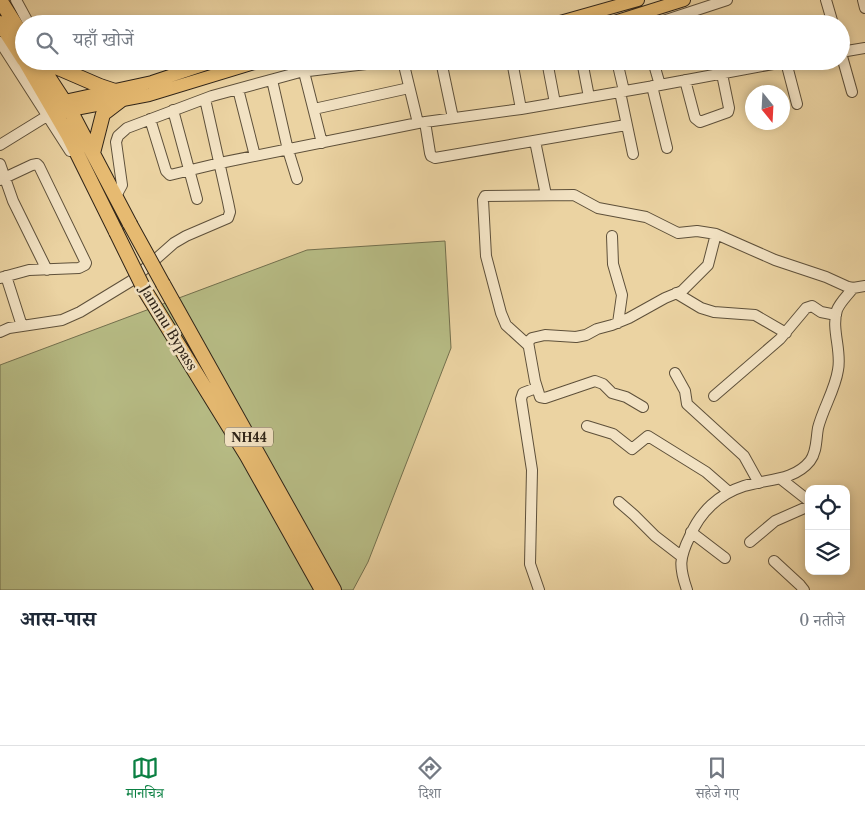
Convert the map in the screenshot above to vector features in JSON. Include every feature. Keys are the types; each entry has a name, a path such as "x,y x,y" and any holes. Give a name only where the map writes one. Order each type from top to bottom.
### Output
{"highway":[{"path":"0,0 15,24"},
{"name":"Jammu Bypass","path":"0,23 15,46"},
{"name":"Jammu Bypass","path":"31,70 57,109 93,153 163,284 334,590"},
{"name":"Jammu Bypass","path":"43,70 57,109 144,289 247,456 322,590"},
{"path":"62,70 100,86 117,96 103,114 93,153"}],"main road":[{"path":"585,15 638,0"},
{"path":"636,15 684,0"},
{"path":"117,96 188,70"},
{"path":"57,109 117,96 165,91 232,70"}],"street":[{"path":"16,0 24,15"},
{"path":"681,15 726,0"},
{"path":"826,0 830,15"},
{"path":"863,0 865,8"},
{"path":"0,42 15,60"},
{"path":"850,50 865,48"},
{"path":"0,145 57,109 24,70"},
{"path":"116,196 122,185 116,142 118,136 126,128 238,89 304,72 320,70"},
{"path":"405,70 430,154 435,158 626,125"},
{"path":"443,70 453,118"},
{"path":"514,70 521,108"},
{"path":"549,70 555,103"},
{"path":"584,70 590,97"},
{"path":"619,70 626,125 633,154"},
{"path":"654,70 667,148"},
{"path":"150,119 168,174 174,175 220,163 421,123 555,103 744,70"},
{"path":"789,70 797,104"},
{"path":"846,70 852,92"},
{"path":"304,72 322,143"},
{"path":"685,80 695,118 700,122 728,112 729,108 722,74"},
{"path":"272,80 288,150 298,179"},
{"path":"314,109 409,88"},
{"path":"238,89 255,156"},
{"path":"0,332 22,326 62,320 80,312 131,281 174,243 193,232 228,218 229,207 205,99"},
{"path":"174,110 197,199"},
{"path":"535,141 542,166 545,189"},
{"path":"0,164 2,179 47,270"},
{"path":"2,179 35,164 39,166 86,263 83,267 79,268 29,270 3,278 22,326"},
{"path":"528,345 506,325 501,313 486,256 482,200 486,196 545,189 574,195 598,208 646,217 678,232 697,231 716,234 776,260 853,288 865,286"},
{"path":"643,407 626,397 612,394 599,381 592,381 579,388 545,398 540,397 536,388 528,345 529,340 538,336 580,337 597,329 618,323 686,289 708,265 716,234"},
{"path":"612,236 613,264 622,295 618,323"},
{"path":"687,590 681,571 681,556 691,532 704,512 729,492 744,486 780,479 798,472 814,454 821,416 839,369 836,315 840,304 853,288"},
{"path":"676,293 701,308 714,312 756,315 786,334"},
{"path":"714,396 786,334 808,306 812,306 820,312 836,315"},
{"path":"674,374 685,391 687,404 744,456 759,483"},
{"path":"536,388 523,393 521,398 532,470 530,564 539,590"},
{"path":"587,426 613,434 632,449 648,436 706,472 729,492"},
{"path":"780,479 805,498"},
{"path":"619,502 655,536 681,556"},
{"path":"750,542 775,521 805,508"},
{"path":"691,532 725,558"},
{"path":"774,561 804,590"}],"green space":[{"path":"445,241 451,348 368,562 353,590 0,590 0,365 307,250"}]}
